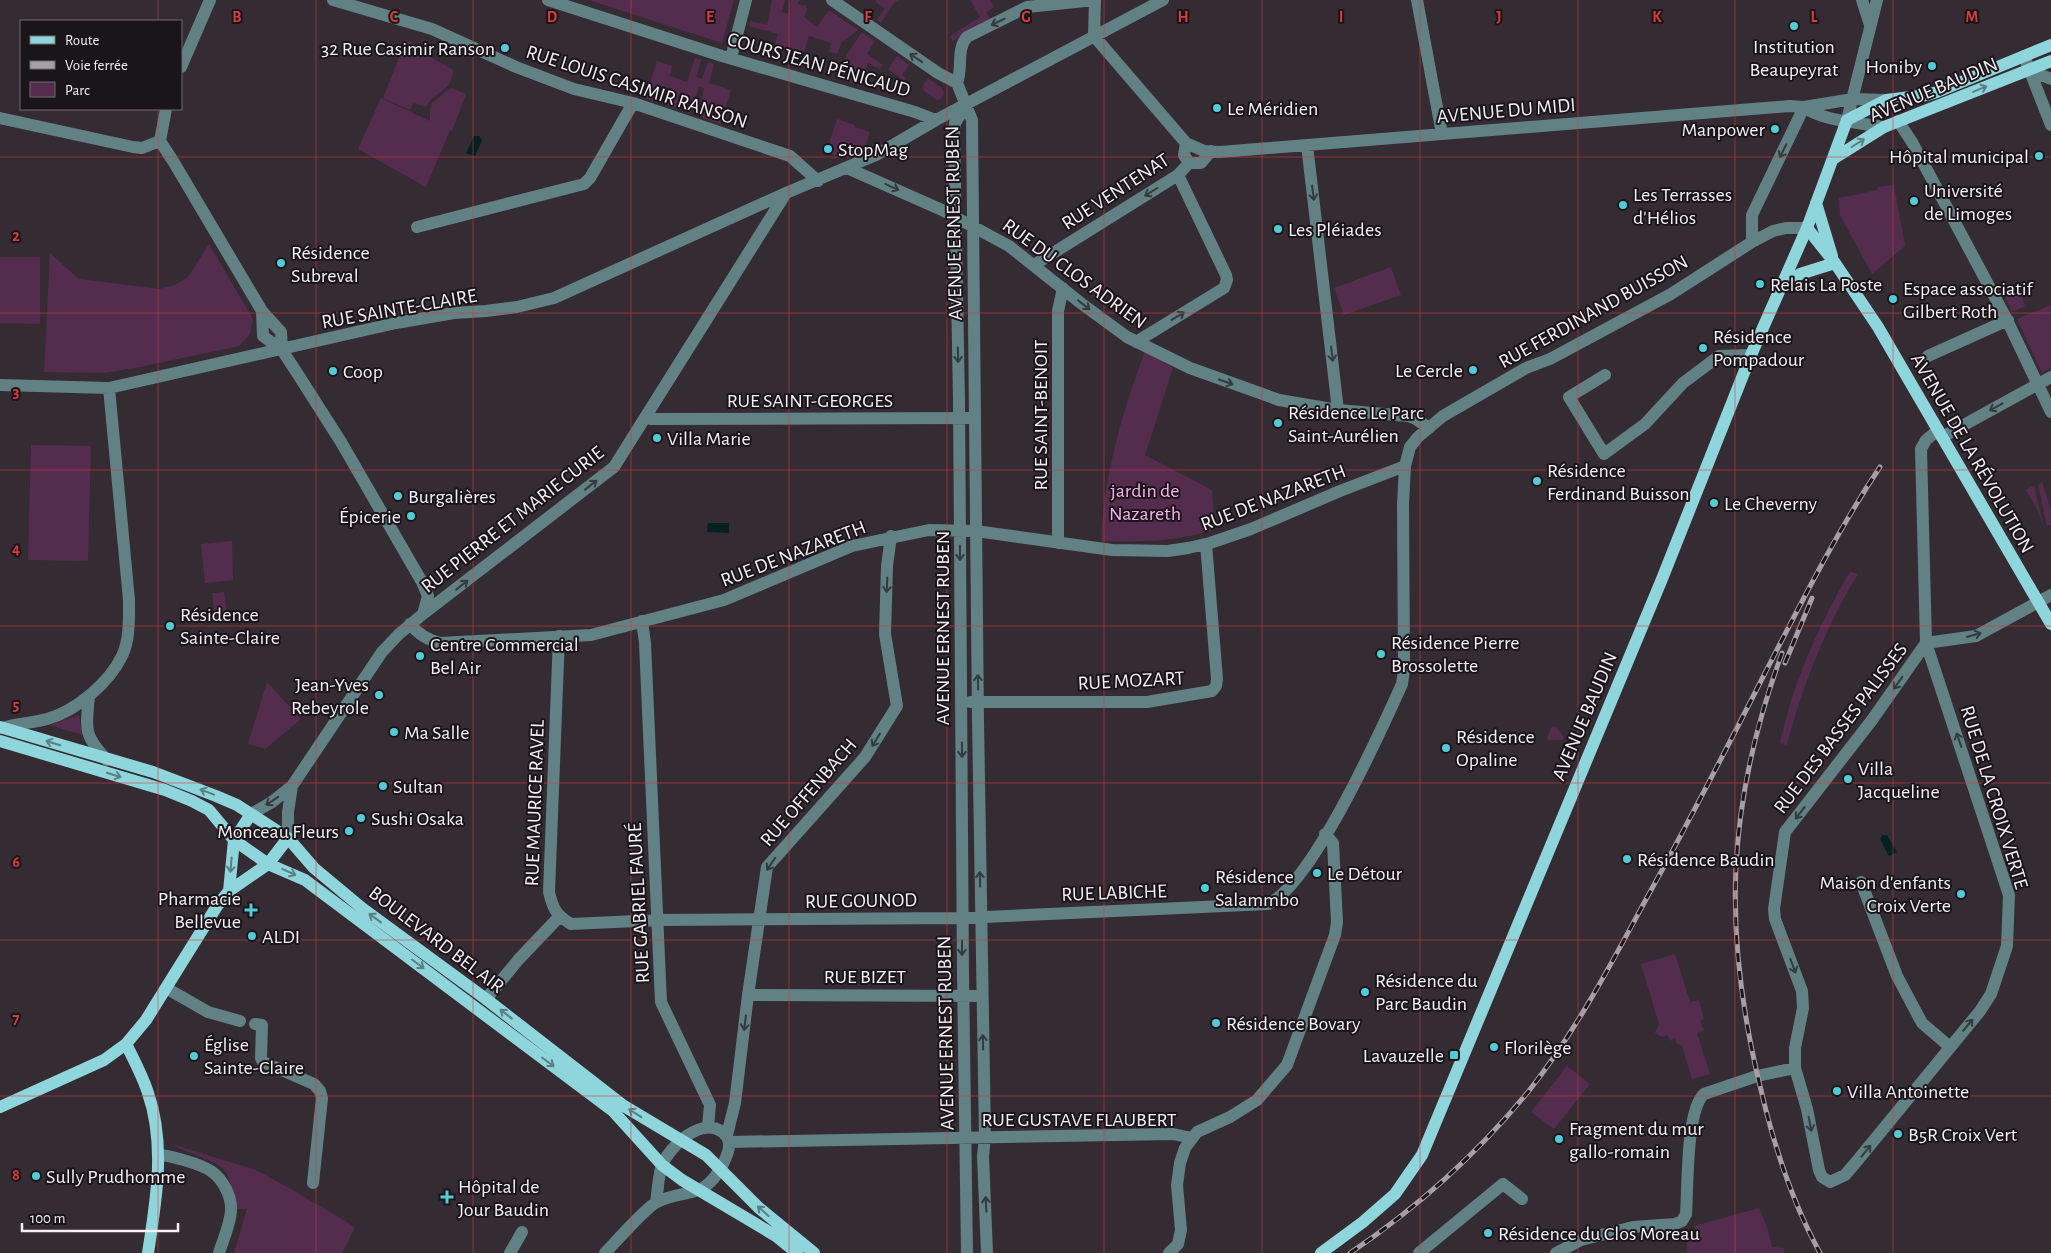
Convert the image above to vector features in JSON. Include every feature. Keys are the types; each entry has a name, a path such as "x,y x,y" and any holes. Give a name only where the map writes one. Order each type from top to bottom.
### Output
{"main road":[{"name":"AVENUE BAUDIN","path":"1320,1253 1364,1222 1395,1194 1422,1155 1665,571 1751,356 1807,228 1846,120 1886,100 1927,96 2051,45"},
{"name":"AVENUE BAUDIN","path":"1833,159 1884,127 2051,61"},
{"path":"1816,203 1835,263"},
{"path":"1807,228 1835,263"},
{"path":"1782,287 1800,274 1835,263"},
{"name":"AVENUE DE LA RÉVOLUTION","path":"1835,263 1878,327 2051,624"},
{"name":"BOULEVARD BEL AIR","path":"1,727 107,760 153,772 216,796 251,814 288,838 314,868 362,908 486,999 624,1106 706,1155 781,1228 814,1253"},
{"name":"BOULEVARD BEL AIR","path":"0,741 165,790 210,810 234,840 268,864 309,882 606,1105 662,1165 698,1191 776,1236 797,1253"},
{"name":"RUE PIERRE ET MARIE CURIE","path":"229,891 234,840 251,814"},
{"path":"0,1108 104,1060 126,1044 146,1020 217,906 229,891 268,864 288,838"},
{"path":"126,1044 148,1094 156,1125 158,1156 157,1194 148,1253"}],"street":[{"path":"182,65 210,0"},
{"name":"RUE LOUIS CASIMIR RANSON","path":"333,0 347,2 432,29 547,80 574,89 634,103 790,156 818,181"},
{"name":"COURS JEAN PÉNICAUD","path":"548,0 936,120"},
{"path":"731,58 746,0"},
{"path":"832,0 938,73 957,83 966,105"},
{"path":"957,83 960,77 964,39 1037,3 1095,0 1094,36 1186,143 1197,149 1211,151"},
{"name":"RUE SAINTE-CLAIRE","path":"0,385 109,388 396,323 454,313 486,311 554,298 786,193 876,155 936,120 1163,0"},
{"path":"1417,0 1442,134"},
{"path":"1862,0 1871,27"},
{"path":"1846,120 1877,0"},
{"path":"2024,56 2051,125"},
{"path":"2029,70 2051,79"},
{"name":"AVENUE DU MIDI","path":"1211,151 1754,109 1804,107 1852,99"},
{"name":"AVENUE BAUDIN","path":"1852,99 1886,100"},
{"path":"417,227 584,184 590,178 634,103"},
{"name":"AVENUE ERNEST RUBEN","path":"966,105 954,130 959,419 962,918 967,1253"},
{"name":"AVENUE ERNEST RUBEN","path":"966,105 972,122 984,1156 987,1253"},
{"path":"1752,242 1752,215 1804,107"},
{"name":"AVENUE DU MIDI","path":"1804,107 1812,113 1831,118 1884,127"},
{"path":"166,110 160,142 173,160 262,312 263,336 282,350 341,442 422,582 428,596 423,614"},
{"path":"0,118 133,147 142,148 160,142"},
{"path":"1898,121 1912,142 2008,320 2051,412"},
{"path":"1186,143 1184,155 1189,163 1201,163 1211,151"},
{"path":"1307,145 1338,410"},
{"name":"RUE VENTENAT","path":"1034,265 1178,175 1189,163"},
{"name":"RUE DU CLOS ADRIEN","path":"847,168 934,206 1009,246 1082,304 1136,342 1190,368 1279,400 1338,410 1408,416 1429,428"},
{"path":"1136,342 1224,288 1227,280 1226,274 1178,175"},
{"name":"RUE PIERRE ET MARIE CURIE","path":"251,814 272,802 292,786 382,652 410,624 614,467 786,193"},
{"name":"RUE FERDINAND BUISSON","path":"1429,428 1443,416 1526,368 1550,360 1671,294 1752,242 1773,231 1807,228"},
{"name":"RUE SAINT-BENOIT","path":"1058,543 1058,311 1063,288"},
{"path":"1928,356 2008,320"},
{"path":"1605,375 1569,397 1604,454 1644,424 1683,383 1719,356 1751,356"},
{"name":"RUE DE LA CROIX VERTE","path":"1830,1182 1838,1180 1851,1168 1980,1011 1991,994 2008,946 2008,895 1926,643 1920,449 1926,440 2051,377"},
{"path":"1,727 48,719 74,707 90,696 105,680 122,656 128,625 127,571 109,388"},
{"name":"RUE SAINT-GEORGES","path":"646,416 651,419 975,418"},
{"path":"1169,1253 1178,1244 1181,1230 1177,1185 1180,1163 1185,1148 1196,1132 1230,1117 1257,1100 1287,1065 1335,936 1337,922 1333,844 1325,834 1353,787 1402,684 1404,670 1403,504 1405,466 1410,447 1429,428"},
{"name":"RUE DE NAZARETH","path":"410,624 417,633 426,639 440,643 591,634 724,600 852,546 891,536 930,530 976,531 1112,550 1168,551 1206,544 1280,518 1326,496 1405,466"},
{"name":"RUE OFFENBACH","path":"698,1191 710,1183 728,1154 728,1139 735,1103 748,995 767,867 865,756 897,706 885,634 887,566 891,536"},
{"name":"RUE MOZART","path":"961,703 1147,702 1212,692 1216,686 1217,679 1206,544"},
{"path":"1926,643 1976,636 2051,596"},
{"name":"RUE GABRIEL FAURÉ","path":"642,622 645,643 661,1002 710,1105 708,1126"},
{"name":"RUE MAURICE RAVEL","path":"559,636 549,892 552,905 559,917"},
{"name":"RUE DES BASSES PALISSES","path":"1830,1182 1822,1177 1819,1170 1807,1109 1796,1068 1795,1048 1803,1008 1802,991 1775,919 1774,909 1785,832 1872,720 1926,643"},
{"path":"90,696 86,727 90,740 107,760"},
{"name":"RUE PIERRE ET MARIE CURIE","path":"288,838 288,812 292,786"},
{"name":"RUE LABICHE","path":"962,918 1268,904 1280,897 1312,858 1325,834"},
{"path":"1861,882 1897,976 1922,1023 1950,1047"},
{"path":"486,999 519,959 559,917 571,924 658,920 760,919"},
{"name":"RUE GOUNOD","path":"760,919 962,918"},
{"path":"166,988 208,1012 240,1021"},
{"name":"RUE BIZET","path":"748,995 982,996"},
{"path":"256,1024 262,1025 260,1058 263,1062 314,1084 320,1090 322,1098 313,1183"},
{"path":"1556,1253 1581,1240 1633,1227 1675,1224 1682,1221 1686,1214 1692,1121 1698,1099 1704,1094 1742,1081 1796,1068"},
{"path":"656,1202 662,1165 680,1140 701,1127 708,1126 719,1129 728,1139"},
{"name":"RUE GUSTAVE FLAUBERT","path":"728,1139 966,1138 1173,1134 1192,1138"},
{"path":"158,1156 172,1156 211,1171 225,1187 230,1199 231,1212 219,1253"},
{"path":"1419,1253 1503,1184 1522,1199"},
{"path":"605,1253 656,1202 698,1191"},
{"path":"510,1253 522,1232"}],"green space":[{"path":"589,0 734,0 722,43"},
{"path":"772,0 785,0 782,12 788,14 790,0 800,0 798,4 804,6 805,4 807,9 804,17 817,27 829,10 858,30 842,42 837,54 829,52 831,43 809,36 804,52 778,46 775,58 771,57 778,34 749,26 750,21 767,25"},
{"path":"876,0 899,0 894,3 881,23 877,20 885,8 875,2"},
{"path":"970,0 990,0 994,7 986,12 991,20 953,41 950,36 980,17"},
{"path":"862,32 875,41 867,54 883,65 880,69 868,63 861,86 840,79 847,54"},
{"path":"406,40 433,51 431,57 453,70 451,81 447,87 425,107 413,103 410,110 383,98"},
{"path":"897,56 909,65 902,75 906,78 904,81 888,69"},
{"path":"695,58 701,60 696,77 702,79 708,62 714,64 709,83 731,90 720,124 701,117 706,103 701,102 704,88 699,87 690,114 687,113 691,103 680,99 677,109 645,98 657,61 672,66 670,76 687,82"},
{"path":"928,78 942,88 944,94 940,99 937,100 923,90 924,88 922,87"},
{"path":"451,88 466,94 452,131 450,130 426,187 358,149 381,98 430,121 432,103"},
{"path":"837,119 870,132 864,151 850,156 826,153"},
{"path":"1894,185 1905,246 1872,274 1840,215 1839,198 1878,190 1877,187"},
{"path":"209,244 253,319 250,334 239,346 103,373 44,372 50,253 79,279 159,289 175,285 188,277"},
{"path":"0,257 40,257 40,324 0,323"},
{"path":"1391,267 1401,295 1344,315 1334,288"},
{"path":"2018,287 2025,306 2012,312 2003,293"},
{"path":"2051,305 2051,368 2042,373 2017,319"},
{"name":"jardin de Nazareth","path":"1145,351 1173,368 1145,455 1212,490 1215,529 1173,539 1101,541 1110,468 1129,397"},
{"path":"31,445 91,446 88,561 28,560"},
{"path":"2042,482 2051,510 2051,525 2047,526 2038,485"},
{"path":"2034,485 2043,524 2026,490"},
{"path":"232,541 233,580 205,583 201,544"},
{"path":"1850,572 1858,574 1836,613 1816,656 1787,745 1780,743 1792,698 1808,654"},
{"path":"224,592 227,616 215,617 212,593"},
{"path":"267,682 301,719 265,749 248,744"},
{"path":"79,715 82,735 50,725"},
{"path":"1552,726 1556,727 1564,737 1563,740 1549,740 1547,738"},
{"path":"1675,954 1690,1002 1699,1000 1704,1019 1700,1020 1704,1031 1697,1033 1710,1074 1692,1079 1682,1046 1676,1043 1675,1038 1670,1041 1667,1035 1662,1037 1655,1033 1659,1024 1641,964"},
{"path":"1567,1066 1590,1084 1554,1129 1531,1112"},
{"path":"168,1143 256,1170 355,1227 342,1253 234,1253 247,1209 236,1209 231,1185 225,1171 207,1159"},
{"path":"1759,1208 1768,1230 1772,1247 1784,1248 1784,1253 1687,1253 1687,1239 1696,1236 1694,1226"}],"shaded area":[{"path":"474,136 479,136 482,140 475,156 466,153"},
{"path":"708,523 729,523 729,533 707,532"},
{"path":"1882,835 1887,835 1897,852 1889,856 1880,839"}],"railway":[{"path":"1350,1253 1399,1218 1467,1158 1528,1092 1561,1047 1604,976 1660,874 1820,568 1880,467"},
{"path":"1785,663 1812,598"},
{"path":"1782,653 1763,709 1740,817 1736,870 1736,923 1740,977 1748,1032 1766,1111 1792,1194 1820,1253"}],"place":[{"name":"Institution Beaupeyrat","path":"1794,26"},
{"name":"32 Rue Casimir Ranson","path":"505,48"},
{"name":"Honiby","path":"1932,66"},
{"name":"Le Méridien","path":"1217,108"},
{"name":"Manpower","path":"1775,129"},
{"name":"StopMag","path":"828,149"},
{"name":"Hôpital municipal","path":"2039,156"},
{"name":"Université de Limoges","path":"1914,201"},
{"name":"Les Terrasses d'Hélios","path":"1623,205"},
{"name":"Les Pléiades","path":"1278,229"},
{"name":"Résidence Subreval","path":"281,263"},
{"name":"Relais La Poste","path":"1760,284"},
{"name":"Espace associatif Gilbert Roth","path":"1893,299"},
{"name":"Résidence Pompadour","path":"1703,348"},
{"name":"Le Cercle","path":"1473,370"},
{"name":"Coop","path":"333,371"},
{"name":"Résidence Le Parc Saint-Aurélien","path":"1278,423"},
{"name":"Villa Marie","path":"657,438"},
{"name":"Résidence Ferdinand Buisson","path":"1537,481"},
{"name":"Burgalières","path":"398,496"},
{"name":"Le Cheverny","path":"1714,503"},
{"name":"Épicerie","path":"411,516"},
{"name":"Résidence Sainte-Claire","path":"170,626"},
{"name":"Résidence Pierre Brossolette","path":"1381,654"},
{"name":"Centre Commercial Bel Air","path":"420,656"},
{"name":"Jean-Yves Rebeyrole","path":"379,695"},
{"name":"Ma Salle","path":"394,732"},
{"name":"Résidence Opaline","path":"1446,748"},
{"name":"Villa Jacqueline","path":"1848,779"},
{"name":"Sultan","path":"383,786"},
{"name":"Sushi Osaka","path":"361,818"},
{"name":"Monceau Fleurs","path":"349,831"},
{"name":"Résidence Baudin","path":"1627,859"},
{"name":"Le Détour","path":"1317,873"},
{"name":"Résidence Salammbo","path":"1205,888"},
{"name":"Maison d'enfants Croix Verte","path":"1961,894"},
{"name":"Pharmacie Bellevue","path":"251,910"},
{"name":"ALDI","path":"252,936"},
{"name":"Résidence du Parc Baudin","path":"1365,992"},
{"name":"Résidence Bovary","path":"1216,1023"},
{"name":"Florilège","path":"1494,1047"},
{"name":"Lavauzelle","path":"1454,1055"},
{"name":"Église Sainte-Claire","path":"194,1056"},
{"name":"Villa Antoinette","path":"1837,1091"},
{"name":"B5R Croix Vert","path":"1898,1134"},
{"name":"Fragment du mur gallo-romain","path":"1559,1139"},
{"name":"Sully Prudhomme","path":"36,1176"},
{"name":"Hôpital de Jour Baudin","path":"447,1197"},
{"name":"Résidence du Clos Moreau","path":"1488,1233"}]}
